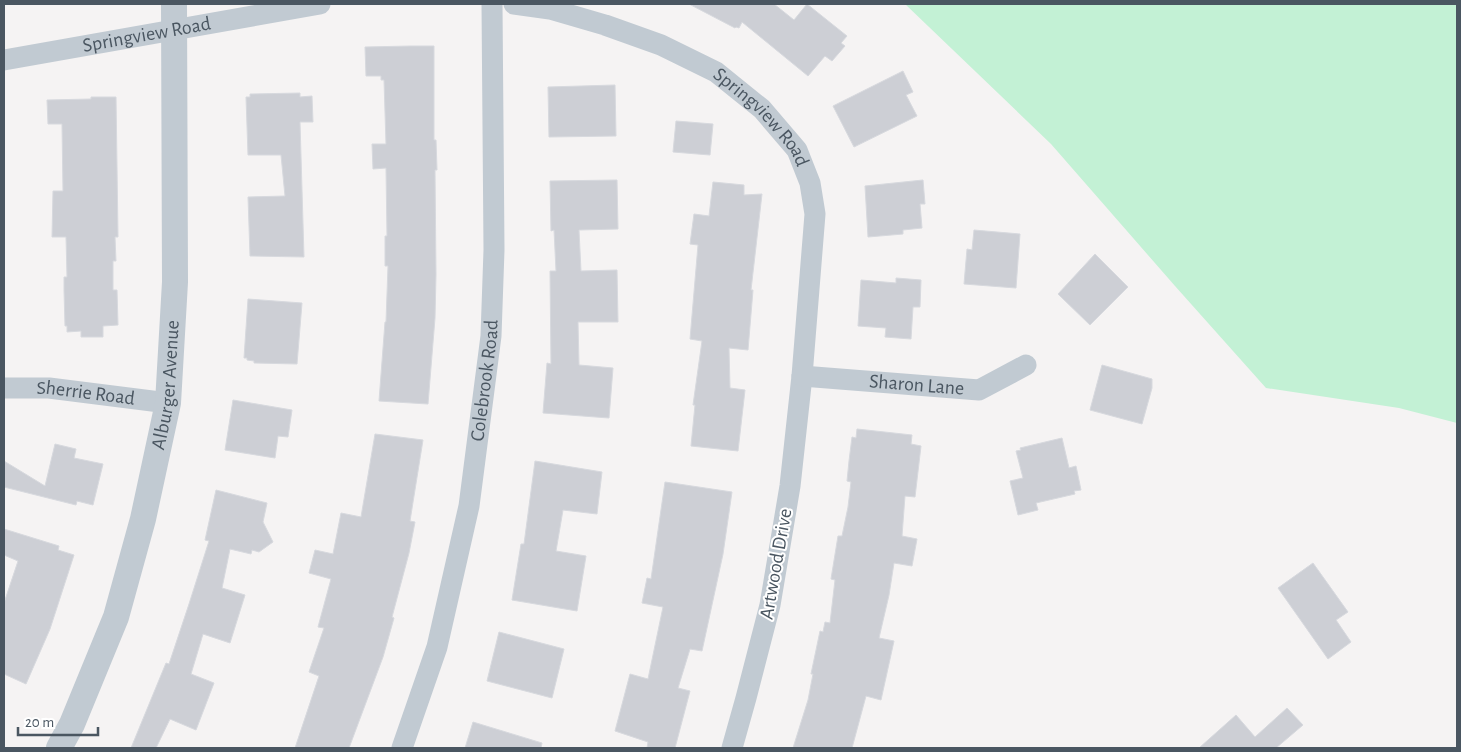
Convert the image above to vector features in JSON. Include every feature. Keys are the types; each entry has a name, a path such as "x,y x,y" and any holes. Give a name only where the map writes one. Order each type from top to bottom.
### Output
{"street":[{"name":"Alburger Avenue","path":"59,748 72,724 116,617 143,519 168,402 175,282 174,4"},
{"name":"Springview Road","path":"4,60 320,4"},
{"name":"Colebrook Road","path":"402,748 437,647 469,506 490,345 494,250 492,4"},
{"name":"Springview Road","path":"514,4 550,9 605,24 661,46 716,72 762,109 797,150 810,183 815,214 802,376"},
{"name":"Sharon Lane","path":"802,376 979,390 1026,365"},
{"name":"Artwood Drive","path":"732,748 770,605 790,486 802,376"},
{"name":"Sherrie Road","path":"4,388 48,388 168,402"}],"green space":[{"path":"905,4 1457,4 1457,423 1399,408 1266,388 1051,144"}],"building":[{"path":"689,4 774,4 794,20 807,4 847,36 841,43 845,46 832,61 825,56 808,76 742,22 739,28 735,28"},
{"path":"434,46 434,140 436,140 437,170 435,170 436,274 435,318 428,404 379,401 386,322 388,266 385,266 385,236 387,236 386,168 373,169 372,144 386,144 384,80 381,80 381,76 366,76 365,47"},
{"path":"903,71 913,92 906,95 917,116 854,147 833,106"},
{"path":"615,85 616,136 549,137 548,87"},
{"path":"300,93 300,97 312,96 313,122 300,122 304,257 250,256 248,197 285,196 281,155 248,155 246,97 250,97 250,94"},
{"path":"91,97 116,97 118,237 115,237 116,261 113,261 113,290 117,290 118,325 103,326 103,337 81,337 81,331 67,332 67,326 65,326 64,290 64,277 67,277 66,237 52,237 53,191 63,191 62,124 48,124 47,100 91,99"},
{"path":"676,121 713,124 710,155 673,152"},
{"path":"617,180 618,229 579,230 581,271 617,270 618,322 578,322 579,365 613,368 609,418 543,413 547,363 551,364 550,271 556,271 554,230 551,231 550,181"},
{"path":"923,180 925,204 920,204 922,228 903,230 903,234 868,237 865,186"},
{"path":"713,182 744,185 744,195 762,194 751,290 753,290 748,350 729,348 730,388 745,390 738,451 691,446 695,405 693,405 702,341 690,339 698,245 690,244 694,214 709,216"},
{"path":"974,230 1020,234 1016,288 964,284 967,249 972,250"},
{"path":"1095,254 1128,287 1090,325 1058,294"},
{"path":"896,278 921,280 920,307 913,307 911,339 885,337 886,328 858,326 861,280 896,283"},
{"path":"248,299 302,303 297,364 254,363 254,361 244,358"},
{"path":"1102,365 1152,379 1152,388 1142,424 1090,410"},
{"path":"233,400 292,410 288,437 278,436 275,458 225,450"},
{"path":"857,429 912,435 911,444 921,446 915,497 905,496 902,536 917,539 912,566 894,563 879,638 894,641 881,700 866,696 852,748 793,748 808,700 820,631 823,632 825,622 830,623 835,580 831,579 838,536 842,536 848,507 851,482 847,481 849,461 852,437 856,438"},
{"path":"375,434 423,440 410,521 415,522 392,617 394,618 383,657 349,748 295,748 319,676 309,672 324,628 318,627 331,579 309,573 315,550 333,554 341,513 361,517"},
{"path":"1062,438 1069,468 1076,466 1081,490 1074,491 1075,494 1036,503 1038,510 1018,515 1010,481 1023,478 1016,451 1021,450 1020,448"},
{"path":"55,444 76,449 74,458 103,464 93,505 77,501 76,505 4,487 4,461 45,486"},
{"path":"535,461 602,472 597,514 563,510 556,551 586,556 577,611 512,600 521,544 524,544"},
{"path":"665,482 732,492 723,554 702,651 690,649 678,688 690,691 675,748 647,748 648,742 615,731 630,674 648,679 663,607 642,603 647,578 651,579"},
{"path":"216,490 267,503 263,522 273,542 259,552 252,550 251,554 230,549 222,588 245,595 230,643 203,634 191,674 214,683 196,730 170,719 156,748 131,748 166,663 169,664 189,604 209,541 205,540"},
{"path":"4,529 59,546 58,550 74,555 50,629 26,684 4,674 4,603 18,561 4,555"},
{"path":"1313,563 1348,612 1336,620 1351,642 1328,659 1278,588"},
{"path":"499,632 564,649 552,698 487,681"},
{"path":"1287,708 1303,725 1276,748 1199,748 1236,715 1255,737"},
{"path":"473,722 542,743 541,748 465,748"}]}
